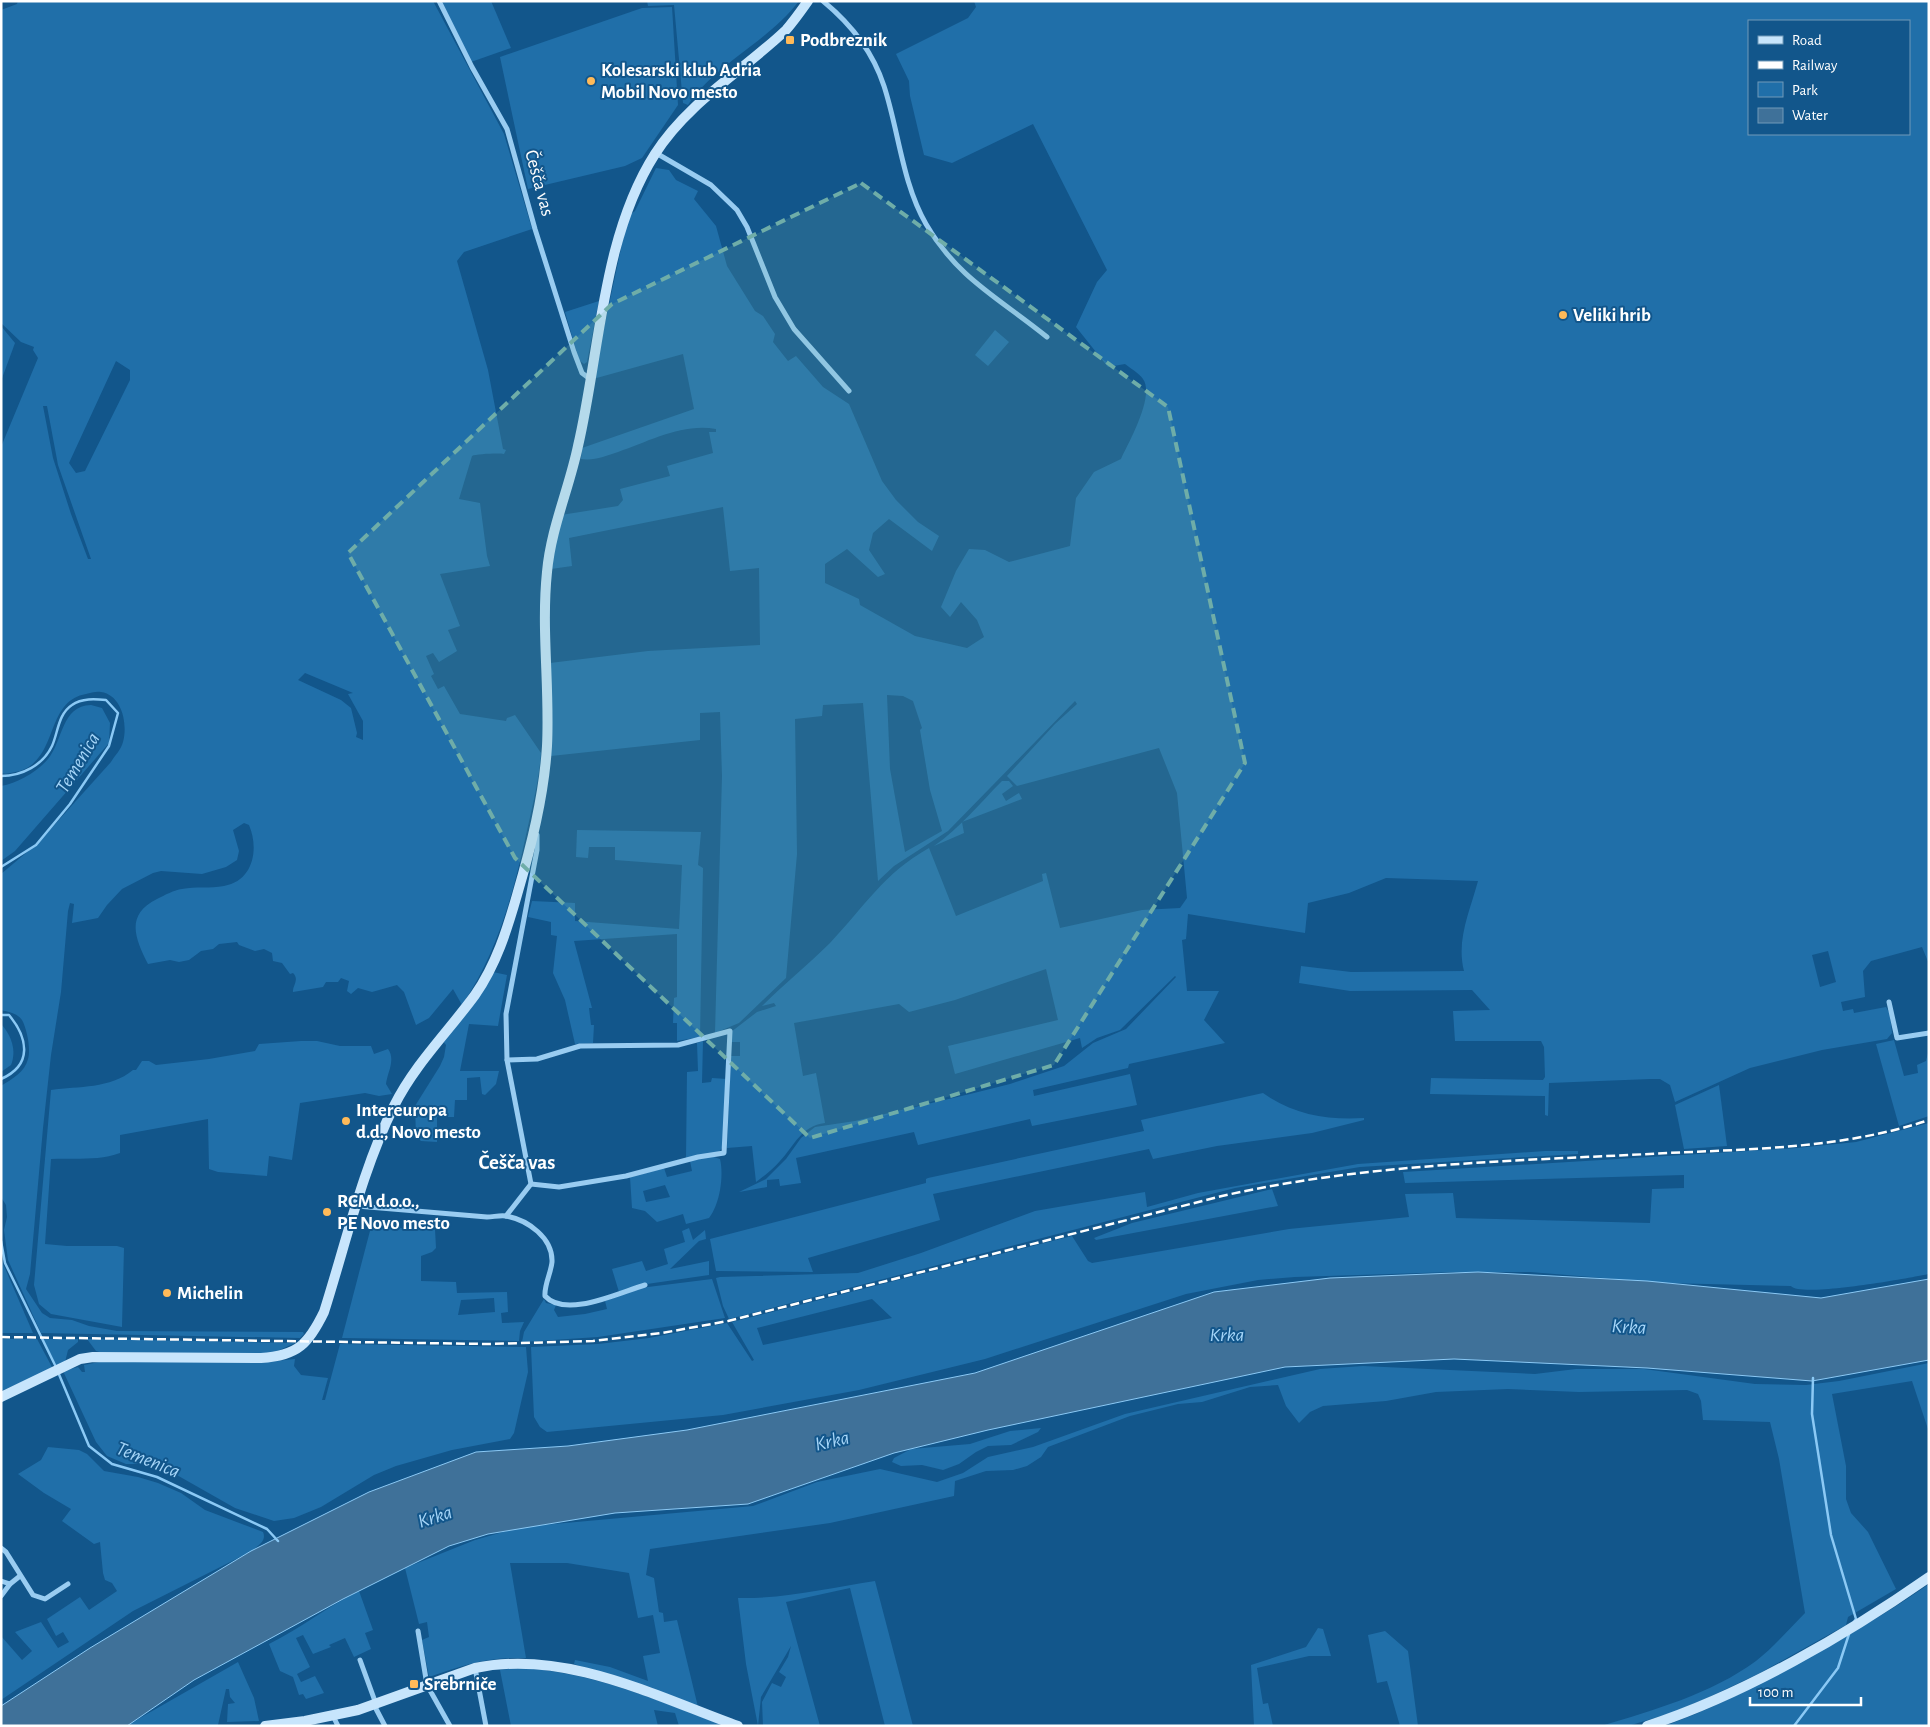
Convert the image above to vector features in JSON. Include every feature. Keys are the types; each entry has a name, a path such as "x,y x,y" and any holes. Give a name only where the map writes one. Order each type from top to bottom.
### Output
{"street":[{"name":"Češča vas","path":"439,1 463,52 507,128 535,229 574,352 582,373 590,380"},
{"path":"1,1397 68,1365 92,1357 262,1358 288,1355 311,1336 324,1312 385,1125 404,1088 475,995 494,960 516,897 537,812 546,749 545,607 547,571 555,522 579,442 622,225 631,197 656,152 706,97 787,28 808,1"},
{"path":"823,1 859,37 872,59 884,85 910,187 925,222 943,251 968,278 1047,336"},
{"path":"656,152 711,185 737,210 747,227 776,297 794,329 849,391"},
{"path":"506,1216 531,1184 507,1060 506,1014 536,850 537,812"},
{"path":"1889,1002 1897,1038 1929,1033"},
{"path":"507,1060 537,1059 580,1046 678,1045 730,1030 724,1153 698,1157 626,1176 558,1187 531,1184"},
{"path":"357,1206 487,1217 506,1216 528,1225 546,1239 552,1259 545,1291 549,1301 565,1304 582,1304 598,1301 645,1285"},
{"path":"1,1548 6,1552 33,1595 45,1598 68,1584"},
{"path":"1,1596 10,1584 20,1576"},
{"path":"1647,1726 1700,1706 1784,1666 1929,1577"},
{"path":"1,1581 10,1584"},
{"path":"418,1631 428,1685 450,1726"},
{"path":"360,1660 375,1704 385,1726"},
{"path":"265,1726 335,1721 375,1704 475,1668 495,1664 537,1663 564,1666 597,1675 738,1726"},
{"path":"475,1668 486,1726"}],"highlighted area":[{"path":"861,183 1168,407 1245,763 1054,1065 810,1138 515,858 348,553 612,304"}],"green space":[{"path":"18,1 433,1 504,134 532,229 464,252 457,261 488,370 503,449 506,450 504,454 472,456 459,499 480,503 490,566 440,574 460,626 448,630 457,651 439,662 433,653 426,656 434,674 431,676 438,689 444,686 460,714 506,721 507,718 515,715 541,753 533,805 509,901 485,965 462,1005 453,989 429,1018 416,1025 404,992 397,985 372,992 358,988 351,994 347,991 349,981 341,978 338,982 326,982 323,987 293,992 296,981 295,976 293,973 290,974 282,963 273,961 272,953 264,949 255,951 239,945 237,942 219,944 213,949 201,951 189,960 179,962 170,960 148,964 137,936 137,920 140,912 147,905 176,890 224,886 242,878 252,862 254,844 249,825 244,823 233,830 239,851 237,860 226,867 202,874 161,871 153,873 122,889 98,918 72,923 74,904 70,903 68,911 61,992 51,1055 43,1128 30,1274 26,1289 42,1313 50,1318 72,1320 89,1326 117,1331 303,1332 304,1334 300,1338 41,1333 8,1260 4,1230 7,1217 6,1205 1,1197 1,1086 18,1075 24,1068 28,1059 29,1045 22,1020 15,1014 1,1010 1,874 39,842 111,762 122,745 125,727 122,711 114,699 108,694 101,692 86,694 73,699 64,707 41,754 32,764 20,771 8,774 1,773 1,447 38,358 33,350 34,347 21,342 1,323 1,10 17,4","holes":["116,361 130,370 130,380 85,471 76,473 69,463","43,406 47,406 58,465 91,559 88,559 71,514 53,458","305,673 353,693 348,694 363,721 363,740 356,737 357,733 351,708 341,700 298,680"]},
{"path":"440,1 491,1 511,48 471,62"},
{"path":"647,1 799,1 772,29 712,77 688,105 683,103 674,5 648,6"},
{"path":"974,1 1929,1 1929,964 1922,947 1871,961 1863,971 1865,997 1841,1002 1843,1011 1853,1009 1854,1013 1886,1007 1890,1014 1892,1033 1887,1039 1822,1050 1750,1068 1675,1102 1670,1085 1660,1079 1549,1083 1548,1116 1545,1115 1545,1096 1430,1094 1431,1078 1543,1080 1545,1077 1544,1047 1541,1041 1455,1041 1453,1011 1490,1010 1472,990 1350,991 1299,983 1301,966 1351,972 1464,971 1462,959 1463,937 1478,881 1386,878 1349,893 1308,903 1305,933 1188,914 1186,939 1182,940 1187,991 1219,991 1204,1020 1225,1043 1129,1064 1128,1068 1033,1090 1034,1096 1130,1074 1137,1105 1032,1126 1030,1119 918,1145 914,1132 796,1158 801,1183 780,1186 779,1179 767,1180 767,1187 739,1192 766,1179 786,1159 801,1138 815,1127 855,1121 970,1094 1010,1084 1064,1066 1093,1043 1126,1029 1176,977 1120,1030 1097,1038 1082,1048 1080,1038 955,1074 948,1046 1058,1020 1046,969 955,1000 909,1012 899,1004 794,1023 803,1076 816,1073 825,1123 810,1128 804,1132 777,1164 756,1182 752,1146 727,1148 731,1056 740,1056 740,1042 731,1042 731,1032 757,1012 776,1006 774,1003 762,1006 830,943 875,891 913,858 929,848 956,916 1043,881 1042,874 1046,873 1060,928 1142,910 1180,908 1187,898 1177,793 1159,748 1017,786 1007,776 1055,724 1077,704 1075,701 948,831 894,866 878,881 863,703 823,705 822,716 795,719 797,854 786,978 739,1023 715,1033 722,776 720,712 700,713 700,740 551,756 550,663 648,651 760,645 759,568 730,571 723,507 569,538 572,566 551,569 561,515 618,506 623,500 620,489 670,476 667,466 713,453 709,432 716,432 716,429 703,428 666,434 600,458 581,459 582,448 694,409 683,354 593,379 628,216 635,211 656,168 669,170 676,180 698,191 694,199 716,226 727,266 755,311 763,316 775,334 773,342 788,361 796,356 823,387 849,404 882,481 896,500 918,522 939,536 932,551 889,519 873,533 869,550 885,574 878,577 847,549 825,564 825,583 859,599 860,605 915,636 967,648 984,637 977,620 961,602 950,617 941,607 956,571 969,549 985,550 1009,562 1070,546 1076,498 1094,472 1121,459 1140,419 1146,396 1146,387 1143,379 1125,364 1108,367 1076,327 1097,282 1107,270 1033,124 952,163 924,155 910,96 909,81 896,54 968,18 976,7","holes":["887,695 903,696 913,701 922,728 920,730 930,790 942,831 905,852 890,769","1828,951 1836,982 1820,987 1812,955"]},
{"name":"Kolesarski klub Adria Mobil Novo mesto","path":"672,7 678,105 642,158 625,166 528,189 500,57 642,8"},
{"path":"599,301 587,362 584,364 579,360 565,312"},
{"path":"1,326 15,343 1,381"},
{"path":"995,330 1009,342 988,366 975,355"},
{"path":"91,705 102,708 110,723 109,743 15,851 1,861 1,786 20,780 44,764 53,752 68,718 81,707"},
{"path":"1002,781 1009,781 1013,786 1002,794 1006,801 1019,793 1022,799 963,822"},
{"path":"962,822 964,833 934,846 943,839"},
{"path":"577,830 701,832 698,865 703,868 700,1037 677,1041 677,1023 673,1023 674,998 677,997 677,934 574,941 592,1008 589,1008 591,1025 594,1025 593,1043 575,1044 565,1000 553,973 557,936 551,935 551,922 528,917 532,901 575,903 575,921 679,929 682,865 615,860 615,847 589,847 588,858 576,857"},
{"path":"493,972 507,975 498,1026 469,1024 460,1071 499,1071 496,1084 485,1095 482,1094 480,1077 467,1078 467,1100 455,1100 454,1117 437,1117 437,1142 421,1141 416,1136 415,1106 444,1057 446,1045 442,1040"},
{"path":"1,1024 8,1033 12,1043 13,1059 11,1065 1,1072"},
{"path":"1894,1040 1904,1076 1918,1073 1917,1065 1926,1061 1929,1049 1929,1116 1899,1126 1876,1044"},
{"path":"317,1041 340,1046 371,1046 374,1054 388,1049 391,1062 386,1084 392,1094 379,1096 365,1093 300,1103 292,1160 269,1156 267,1176 218,1172 209,1169 208,1119 120,1135 120,1153 112,1156 51,1159 45,1244 117,1246 124,1248 122,1327 51,1314 39,1304 34,1285 51,1090 94,1086 114,1081 136,1070 142,1061 149,1061 156,1065 209,1059 255,1051 259,1044"},
{"path":"703,1041 702,1083 711,1082 712,1078 727,1079 722,1148 719,1152 686,1158 687,1072 698,1071 697,1043"},
{"path":"1719,1085 1727,1146 1684,1149 1675,1105"},
{"path":"1263,1093 1299,1111 1324,1117 1364,1118 1364,1120 1312,1133 1217,1146 1153,1159 1149,1149 933,1194 940,1220 808,1258 813,1272 716,1271 710,1239 926,1183 928,1178 1144,1131 1141,1120"},
{"path":"1929,1123 1929,1274 1856,1286 1814,1290 1799,1289 1791,1286 1665,1283 1530,1272 1453,1272 1258,1280 1186,1294 985,1359 859,1390 723,1415 547,1432 540,1427 534,1417 531,1347 598,1344 649,1338 727,1323 752,1361 754,1360 732,1322 1072,1236 1088,1261 1092,1263 1289,1229 1409,1217 1405,1194 1453,1193 1456,1218 1650,1223 1652,1189 1684,1188 1684,1175 1405,1183 1403,1172 1797,1148 1856,1142","holes":["872,1299 892,1318 763,1345 757,1328"]},
{"path":"1545,1151 1578,1151 1578,1154 1360,1167 1235,1188 729,1319 723,1306 716,1278 858,1273 921,1253 1035,1211 1145,1192 1147,1207 1198,1193 1358,1164"},
{"path":"711,1156 720,1159 722,1173 720,1190 716,1205 709,1218 686,1224 683,1214 657,1222 645,1211 632,1208 630,1177 664,1168 667,1177 692,1171 690,1161","holes":["665,1185 670,1197 646,1202 643,1191"]},
{"path":"1272,1189 1278,1206 1096,1240 1094,1238 1132,1223"},
{"path":"371,1227 435,1229 436,1248 432,1252 421,1256 421,1281 456,1282 457,1293 507,1292 508,1312 501,1313 502,1323 524,1322 520,1331 519,1341 342,1338","holes":["494,1298 495,1312 458,1315 461,1300"]},
{"path":"689,1228 693,1240 705,1230 706,1239 699,1241 670,1269 709,1261 709,1275 640,1285 619,1292 612,1269 642,1261 646,1271 668,1264 664,1249 685,1242 682,1231"},
{"path":"1,1259 33,1333 1,1333"},
{"path":"712,1279 725,1318 598,1337 522,1342 524,1332 544,1299 546,1303 556,1305 554,1310 558,1317 585,1314 607,1309 605,1301 640,1288"},
{"path":"1,1339 37,1339 53,1369 1,1391"},
{"path":"43,1339 78,1339 78,1342 68,1350 65,1362 57,1366"},
{"path":"87,1339 295,1343 273,1353 103,1353 96,1351"},
{"path":"340,1344 526,1347 528,1372 514,1433 510,1439 452,1450 396,1466 374,1475 321,1507 294,1518 274,1521 235,1508 168,1470 141,1464 126,1464 107,1456 96,1442 63,1371 78,1367 82,1372 85,1372 84,1365 104,1361 266,1362 295,1359 294,1366 301,1375 328,1378 322,1400 325,1400"},
{"path":"1929,1363 1929,1432 1912,1381 1832,1394 1846,1466 1846,1499 1851,1513 1868,1532 1896,1589 1848,1617 1846,1625 1760,1673 1671,1713 1628,1726 1601,1726 1681,1700 1739,1673 1763,1656 1805,1613 1779,1459 1770,1422 1703,1420 1701,1401 1698,1394 1687,1390 1579,1392 1508,1389 1436,1392 1386,1401 1323,1406 1310,1412 1299,1423 1286,1406 1278,1385 1250,1387 1202,1402 1178,1404 1130,1416 1048,1447 1041,1457 1027,1466 1013,1470 986,1471 955,1481 954,1496 830,1523 650,1549 646,1575 654,1578 659,1612 663,1613 664,1622 677,1620 698,1707 574,1664 575,1660 610,1667 648,1681 643,1656 660,1653 653,1615 638,1618 629,1573 567,1563 510,1563 526,1658 488,1660 465,1665 429,1677 422,1640 429,1637 427,1622 419,1624 405,1568 475,1540 521,1527 753,1506 817,1482 880,1469 937,1482 963,1473 988,1457 1033,1447 1125,1414 1320,1369 1363,1366 1535,1374 1576,1369 1644,1369 1755,1384 1806,1385 1839,1381"},
{"path":"1041,1428 1038,1432 1011,1445 988,1446 959,1464 943,1470 922,1465 901,1466 892,1462 894,1458 911,1449 970,1444 1010,1431"},
{"path":"48,1447 79,1450 87,1454 104,1471 138,1477 158,1483 181,1493 205,1510 263,1532 264,1538 252,1551 133,1611 1,1700 1,1636 22,1660 32,1651 15,1632 41,1622 58,1648 69,1642 63,1632 56,1636 47,1619 80,1597 89,1610 117,1591 112,1583 105,1580 100,1542 94,1544 62,1521 71,1509 44,1493 18,1474 41,1460"},
{"path":"875,1581 913,1726 885,1726 850,1588 786,1602 820,1726 763,1726 762,1702 772,1683 781,1687 786,1677 779,1672 788,1657 791,1646 761,1697 758,1726 746,1664 738,1598 789,1595"},
{"path":"1929,1584 1929,1726 1665,1726 1729,1699 1812,1656"},
{"path":"359,1591 373,1630 365,1633 371,1649 354,1657 345,1638 329,1645 331,1647 313,1654 303,1635 296,1638 310,1667 297,1674 301,1682 315,1676 324,1693 306,1699 303,1694 299,1695 293,1677 280,1671 269,1644"},
{"path":"1318,1628 1323,1629 1331,1656 1309,1656 1257,1668 1263,1704 1268,1703 1273,1726 1254,1726 1251,1665 1306,1647"},
{"path":"1385,1631 1408,1651 1418,1726 1400,1726 1387,1681 1377,1683 1368,1635"},
{"path":"238,1662 254,1698 259,1721 227,1722 228,1704 235,1703 230,1697 229,1689 226,1689 218,1725 126,1726"},
{"path":"516,1668 570,1674 623,1688 726,1726 679,1726 675,1713 654,1710 658,1726 511,1726 500,1670"}],"water":[{"name":"Krka","path":"1478,1272 1647,1281 1821,1298 1929,1279 1929,1360 1812,1381 1647,1368 1454,1359 1285,1367 988,1430 894,1453 748,1504 615,1513 488,1534 449,1546 343,1599 194,1680 127,1726 1,1726 1,1706 90,1648 251,1551 369,1492 476,1452 568,1446 687,1430 975,1373 1214,1292 1330,1278"}],"waterway":[{"name":"Temenica","path":"1,776 24,772 43,759 52,746 64,713 72,705 80,701 106,700 118,713 109,746 70,804 36,845 1,867"},
{"name":"Temenica","path":"1,1015 9,1015 15,1024 20,1033 24,1050 23,1059 18,1066 1,1079"},
{"name":"Temenica","path":"1,1241 5,1263 56,1367"},
{"name":"Temenica","path":"58,1372 89,1446 112,1464 157,1477 267,1529 278,1541"},
{"path":"1813,1378 1812,1414 1831,1535 1856,1619 1854,1622"},
{"path":"1794,1726 1838,1668 1849,1634"}],"railway":[{"path":"1,1337 488,1344 593,1341 662,1333 728,1321 1222,1196 1277,1185 1332,1176 1444,1165 1800,1146 1865,1136 1929,1120"}],"place":[{"name":"Podbreznik","path":"790,40"},
{"name":"Kolesarski klub Adria Mobil Novo mesto","path":"591,81"},
{"name":"Veliki hrib","path":"1563,315"},
{"name":"Intereuropa d.d., Novo mesto","path":"346,1121"},
{"name":"RCM d.o.o., PE Novo mesto","path":"327,1212"},
{"name":"Michelin","path":"167,1293"},
{"name":"Srebrniče","path":"414,1684"}],"district":[{"name":"Češča vas","path":"517,1162"}]}
